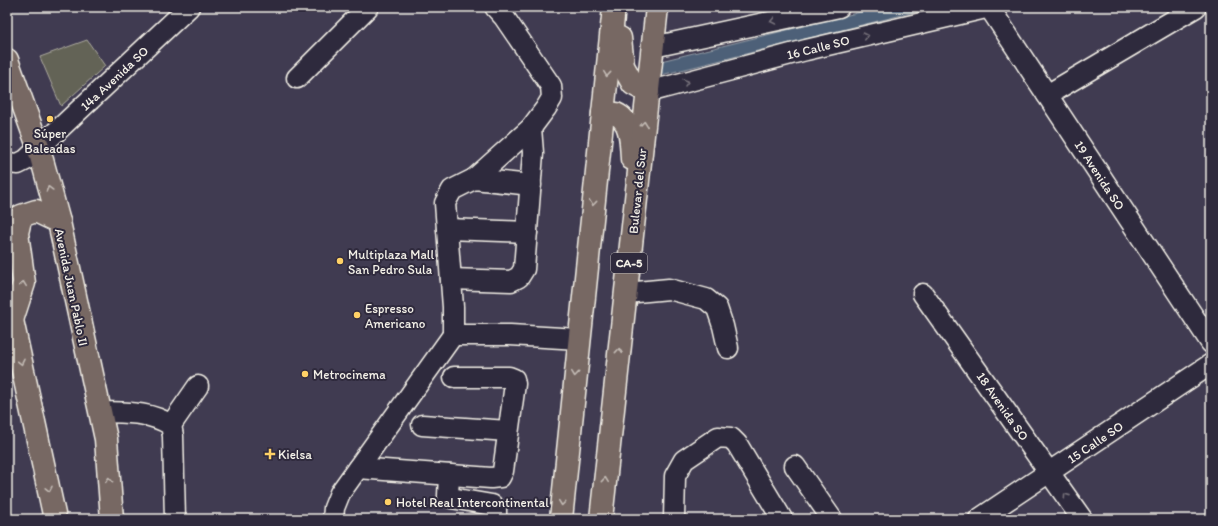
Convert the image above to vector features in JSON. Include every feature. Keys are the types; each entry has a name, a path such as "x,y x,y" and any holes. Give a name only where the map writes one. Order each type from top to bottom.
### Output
{"highway":[{"path":"616,7 623,66 633,84 648,92"},
{"path":"561,519 603,114 616,7"},
{"name":"Bulevar del Sur","path":"601,519 657,7"},
{"name":"Avenida Juan Pablo II","path":"7,60 38,149 58,222 106,440 112,519"},
{"path":"603,114 615,114 626,122 631,139 635,206"},
{"path":"12,321 24,283 17,233 21,216 36,211 58,222"},
{"path":"7,297 55,519"}],"street":[{"name":"14a Avenida SO","path":"7,163 18,164 26,160 188,7"},
{"path":"297,78 368,7"},
{"path":"652,48 839,7"},
{"name":"16 Calle SO","path":"648,92 806,50 989,7"},
{"name":"19 Avenida SO","path":"989,7 1211,344"},
{"path":"1047,95 1196,7"},
{"path":"333,519 334,508 340,493 452,335 451,279 445,203 452,190 474,179 531,128 552,98 551,86 505,10"},
{"path":"451,279 511,281 519,277 524,269 531,185 531,128"},
{"path":"474,179 531,185"},
{"path":"447,229 527,232"},
{"path":"626,293 669,289 706,299 717,308 728,348"},
{"name":"18 Avenida SO","path":"923,294 1082,519"},
{"path":"452,335 510,335 579,338"},
{"name":"15 Calle SO","path":"979,519 1211,364"},
{"path":"358,468 491,478 500,477 515,384 514,379 509,377 454,377"},
{"path":"175,519 173,436 171,425 198,386"},
{"path":"100,412 144,414 163,420 171,425"},
{"path":"422,425 508,431"},
{"path":"674,519 675,476 684,460 718,437 731,438 737,444 782,519"},
{"path":"795,466 832,519"},
{"path":"449,475 448,496 451,498 492,505 496,509 496,519"}],"green space":[{"path":"87,40 105,66 61,106 40,57"}],"water":[{"path":"881,7 934,7 661,75 661,61"}],"place":[{"name":"Súper Baleadas","path":"50,119"},
{"name":"Multiplaza Mall San Pedro Sula","path":"340,261"},
{"name":"Espresso Americano","path":"357,315"},
{"name":"Metrocinema","path":"305,374"},
{"name":"Kielsa","path":"270,454"},
{"name":"Hotel Real Intercontinental","path":"388,502"}]}
